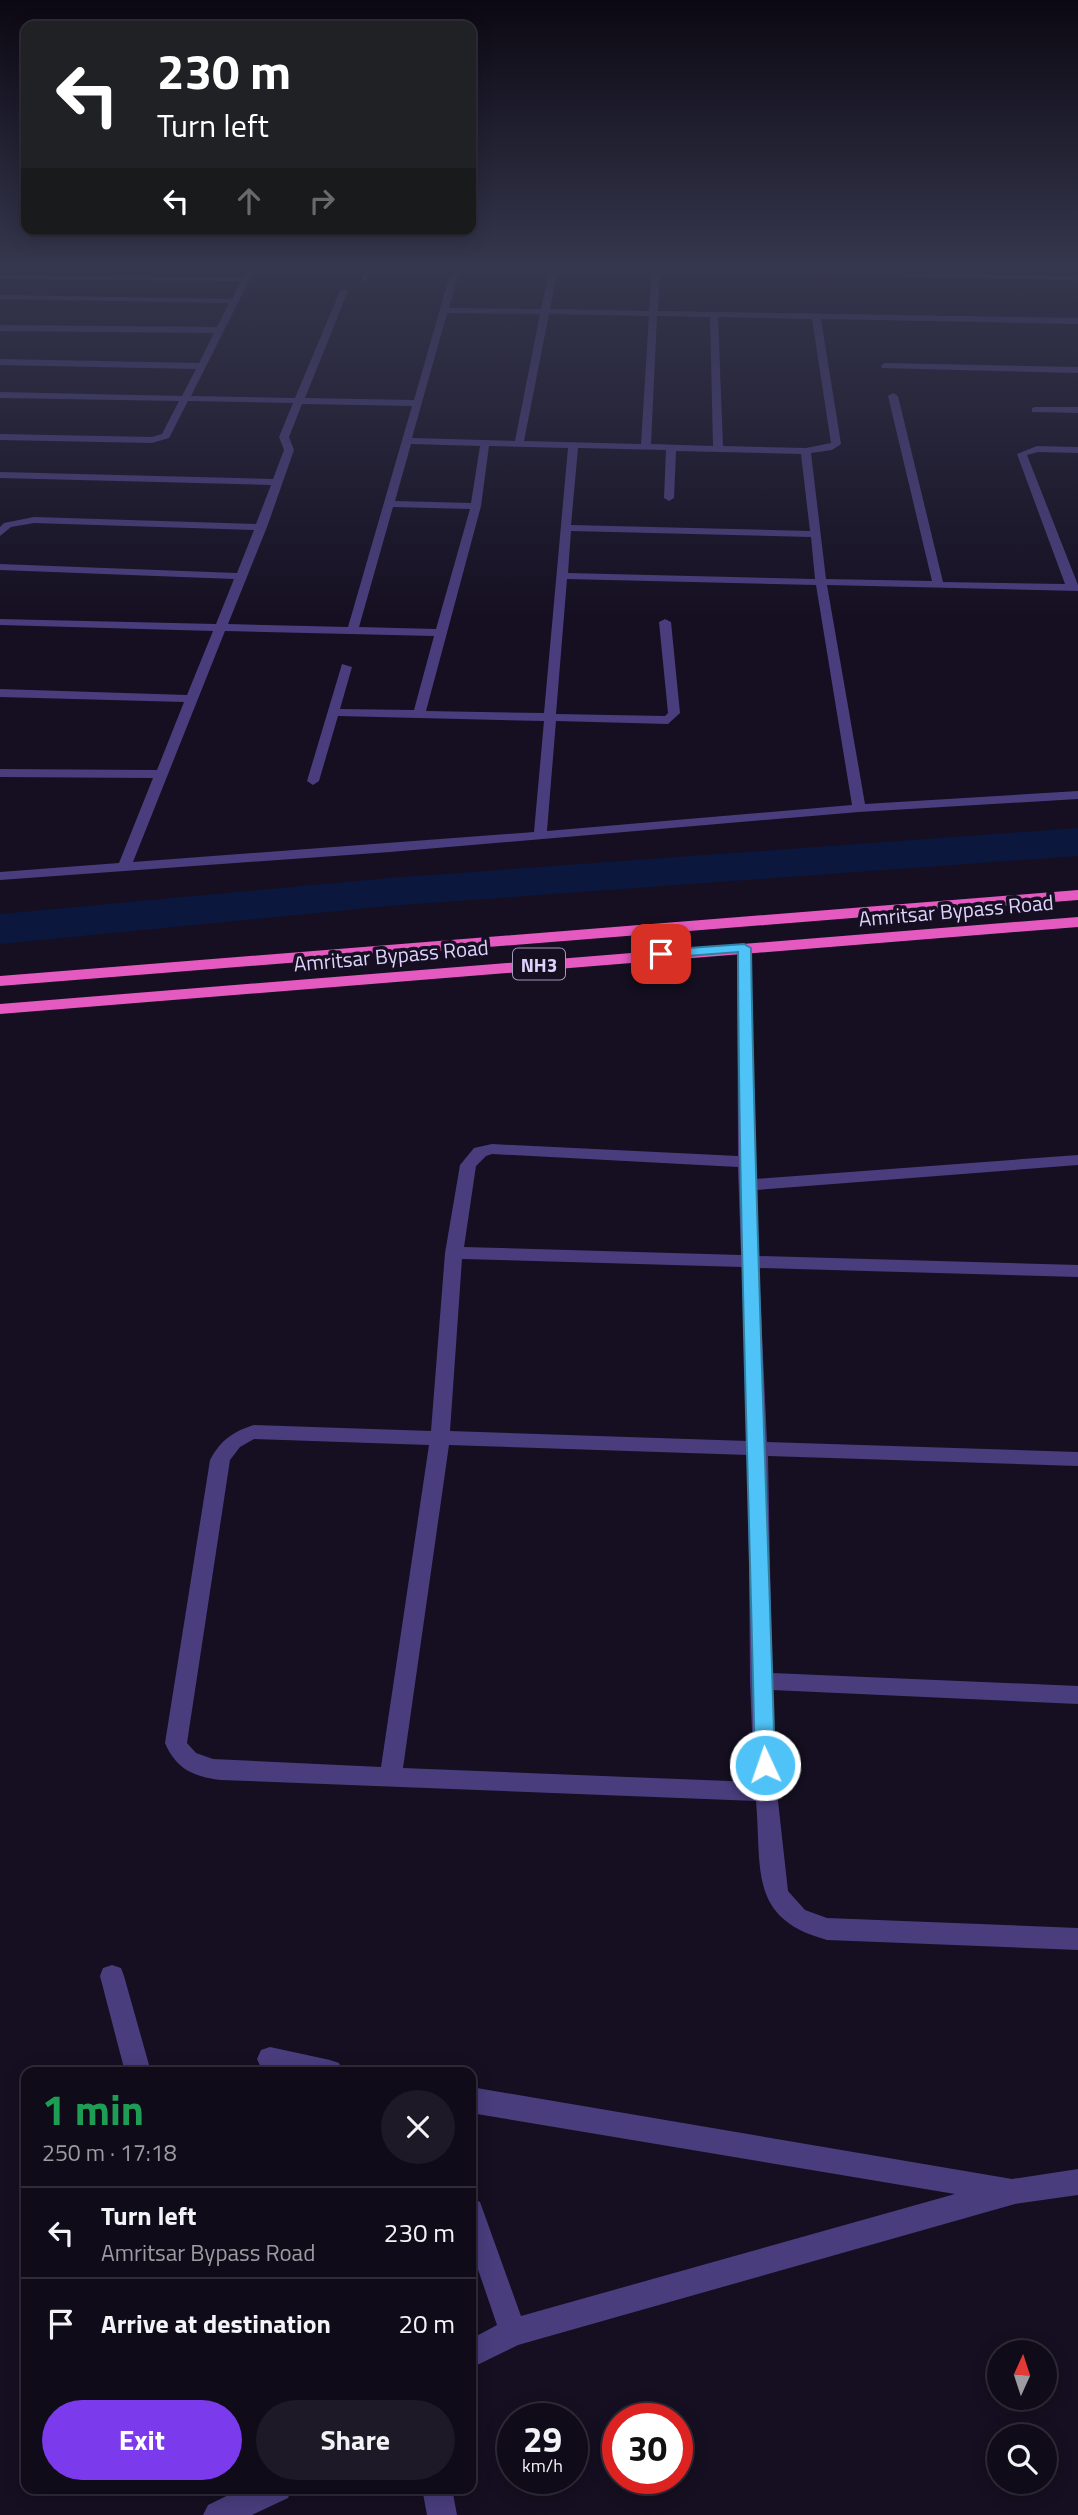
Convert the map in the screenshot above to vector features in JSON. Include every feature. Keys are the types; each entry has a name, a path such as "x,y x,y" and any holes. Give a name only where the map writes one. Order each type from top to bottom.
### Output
{"highway":[{"name":"Amritsar Bypass Road","path":"0,981 1078,895"},
{"name":"Amritsar Bypass Road","path":"0,1009 1078,922"}],"street":[{"path":"0,437 160,439 166,436 191,384"},
{"path":"125,866 278,482 289,450 284,437 306,384"},
{"path":"353,630 423,384"},
{"path":"519,444 531,384"},
{"path":"646,447 650,384"},
{"path":"716,384 718,449"},
{"path":"406,441 823,450 836,444 827,384"},
{"path":"0,395 418,403"},
{"path":"893,396 939,586"},
{"path":"1035,410 1078,411"},
{"path":"418,713 443,633 477,506 485,443"},
{"path":"540,835 573,445"},
{"path":"669,498 671,448"},
{"path":"560,576 1075,588 1022,454 1032,449 1078,450"},
{"path":"806,451 821,583 859,808"},
{"path":"0,475 278,482"},
{"path":"388,504 477,506"},
{"path":"0,533 8,525 34,520 261,527"},
{"path":"565,528 815,534"},
{"path":"0,568 241,576"},
{"path":"0,622 443,633"},
{"path":"332,712 661,721 671,718 674,713 665,622"},
{"path":"313,781 346,667"},
{"path":"0,693 192,699"},
{"path":"0,773 161,774"},
{"path":"0,876 390,848 859,808 1078,795"},
{"path":"744,948 746,1162 758,1447 761,1681 766,1792 776,1892 781,1905 792,1916 827,1929 1078,1938"},
{"path":"391,1775 440,1438 454,1253 468,1166 480,1152 492,1149 746,1162"},
{"path":"747,1185 1078,1160"},
{"path":"454,1253 1078,1271"},
{"path":"766,1792 205,1768 180,1756 176,1743 220,1460 233,1440 254,1432 1078,1459"},
{"path":"761,1681 1078,1695"},
{"path":"111,1976 137,2067"},
{"path":"270,2059 307,2067"},
{"path":"476,2101 1015,2191"},
{"path":"476,2351 513,2332 1015,2191 1078,2182"},
{"path":"476,2225 513,2332"},
{"path":"218,2515 265,2494"},
{"path":"438,2494 442,2515"}],"waterway":[{"path":"0,929 389,892 1078,842"}],"route":[{"path":"661,954 744,948 747,1185 758,1447 761,1681 765,1765"}]}
